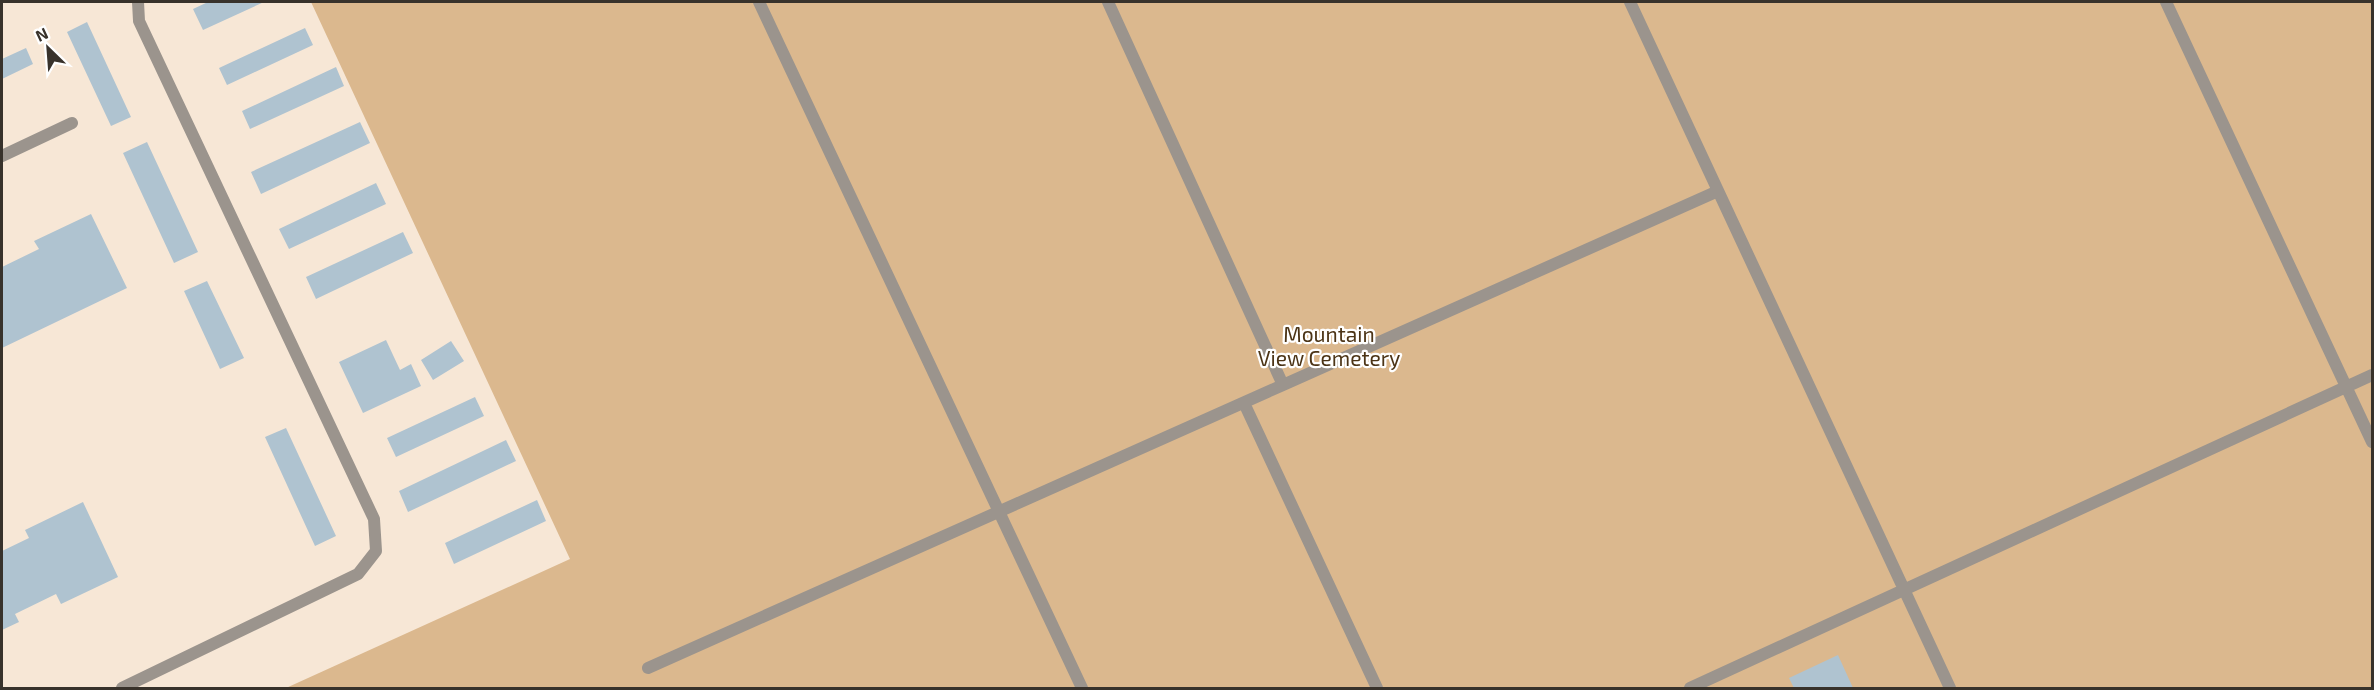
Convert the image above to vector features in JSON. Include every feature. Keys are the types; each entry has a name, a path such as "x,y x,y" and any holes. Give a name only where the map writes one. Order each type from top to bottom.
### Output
{"street":[{"path":"122,688 358,574 376,551 374,519 139,21 138,2"},
{"path":"759,2 1082,688"},
{"path":"1108,2 1283,385"},
{"path":"1630,2 1950,688"},
{"path":"2166,2 2373,442"},
{"path":"2,156 72,123"},
{"path":"648,668 1718,191"},
{"path":"1692,688 2373,375"},
{"path":"1244,403 1377,688"}],"green space":[{"name":"Mountain View Cemetery","path":"311,2 2372,2 2372,688 286,688 570,559"}],"building":[{"path":"208,2 264,2 203,30 193,9"},
{"path":"87,22 131,117 111,126 67,32"},
{"path":"305,28 313,45 227,85 219,68"},
{"path":"26,48 33,64 2,79 2,59"},
{"path":"336,67 344,86 250,129 242,111"},
{"path":"360,122 370,143 261,194 251,172"},
{"path":"147,142 198,252 174,263 123,153"},
{"path":"376,183 386,204 289,249 279,229"},
{"path":"91,214 127,288 2,348 2,267 39,249 34,241"},
{"path":"403,232 413,253 316,299 306,277"},
{"path":"207,281 244,358 220,369 184,291"},
{"path":"386,340 400,370 411,364 421,386 363,413 339,362"},
{"path":"451,341 464,361 433,380 421,360"},
{"path":"475,397 484,416 396,457 387,438"},
{"path":"286,428 336,536 315,546 265,437"},
{"path":"506,440 516,461 408,512 399,491"},
{"path":"537,500 546,521 454,564 445,543"},
{"path":"83,502 118,577 61,604 56,594 15,614 19,622 2,630 2,551 29,538 25,530"},
{"path":"1838,655 1853,688 1794,688 1789,678"}]}
